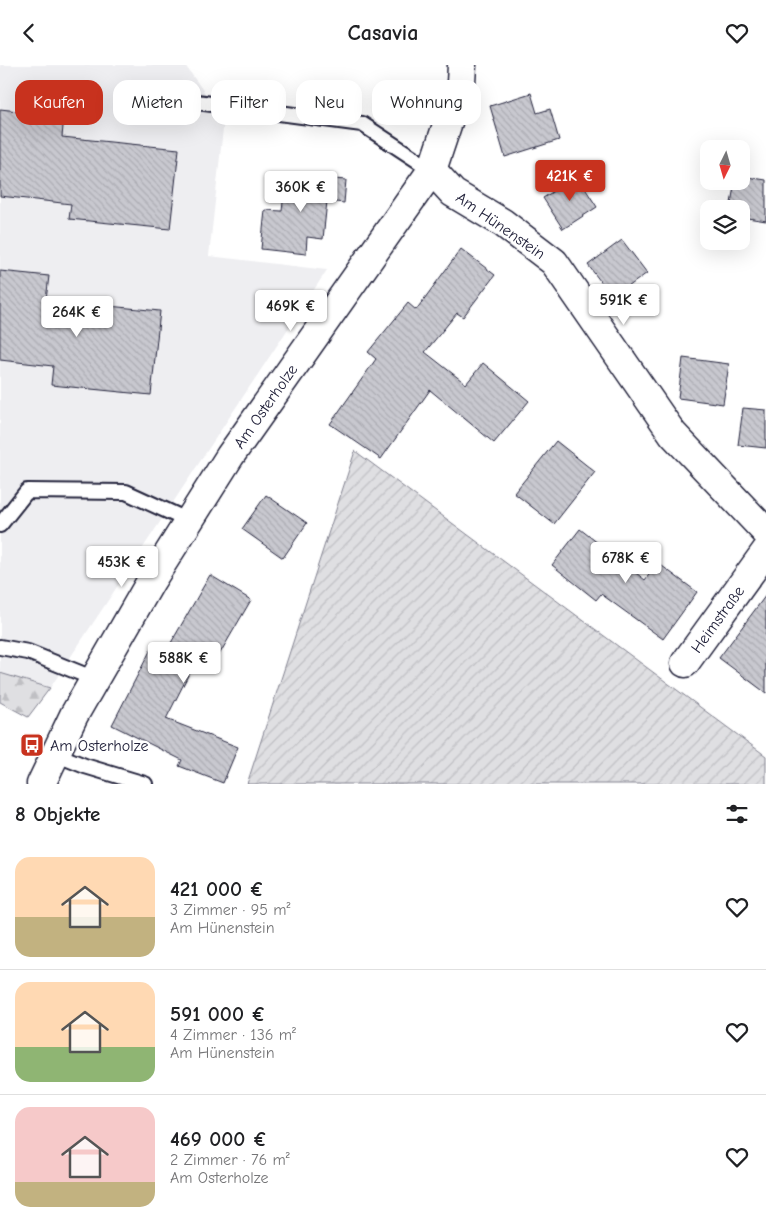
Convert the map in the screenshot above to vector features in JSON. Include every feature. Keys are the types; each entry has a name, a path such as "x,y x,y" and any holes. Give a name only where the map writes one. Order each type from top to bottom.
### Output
{"street":[{"path":"432,170 461,83 462,65"},
{"name":"Am Osterholze","path":"41,784 95,679 151,581 189,521 245,434 432,170"},
{"name":"Am Hünenstein","path":"432,170 453,193 502,223 554,261 673,435 766,532"},
{"name":"Heimstraße","path":"685,663 766,551"}],"lane":[{"path":"201,103 362,124 432,170"},
{"path":"0,525 27,491 126,492 189,521"},
{"path":"0,647 28,652 95,679"},
{"path":"55,754 85,766 145,784"}],"shaded area":[{"path":"0,65 185,65 196,80 113,80 113,125 201,125 201,88 211,102 211,125 223,125 209,256 327,270 50,688 0,673"}],"green space":[{"path":"355,451 766,756 766,784 247,784"},
{"path":"0,673 50,688 28,717 0,702"}],"building":[{"path":"531,93 537,113 550,109 559,140 505,157 490,106"},
{"path":"0,109 15,111 15,125 63,125 62,137 179,149 170,229 69,219 71,204 0,196"},
{"path":"286,175 346,180 344,203 327,201 323,239 307,237 306,254 261,249 265,210 282,211"},
{"path":"577,176 597,207 563,229 543,198"},
{"path":"750,177 766,180 766,221 750,218 750,200 732,200 733,190 750,190"},
{"path":"622,240 647,273 613,298 588,265"},
{"path":"461,249 495,275 463,317 457,313 425,352 466,384 483,363 529,401 494,443 430,390 381,459 330,424 376,359 368,352 408,303 416,310"},
{"path":"0,271 49,276 46,300 160,311 151,395 51,385 53,366 0,360"},
{"path":"683,358 729,364 723,404 678,398"},
{"path":"743,408 766,410 766,448 738,445"},
{"path":"556,441 595,472 554,524 514,493"},
{"path":"266,495 307,523 283,558 242,529"},
{"path":"580,529 645,580 658,563 697,592 663,639 601,594 596,600 552,565"},
{"path":"210,575 251,600 219,655 203,646 166,719 238,747 223,783 179,766 182,760 112,725 151,649 164,655"},
{"path":"766,595 766,693 719,658"}],"place":[{"name":"Am Osterholze","path":"32,745"}]}
